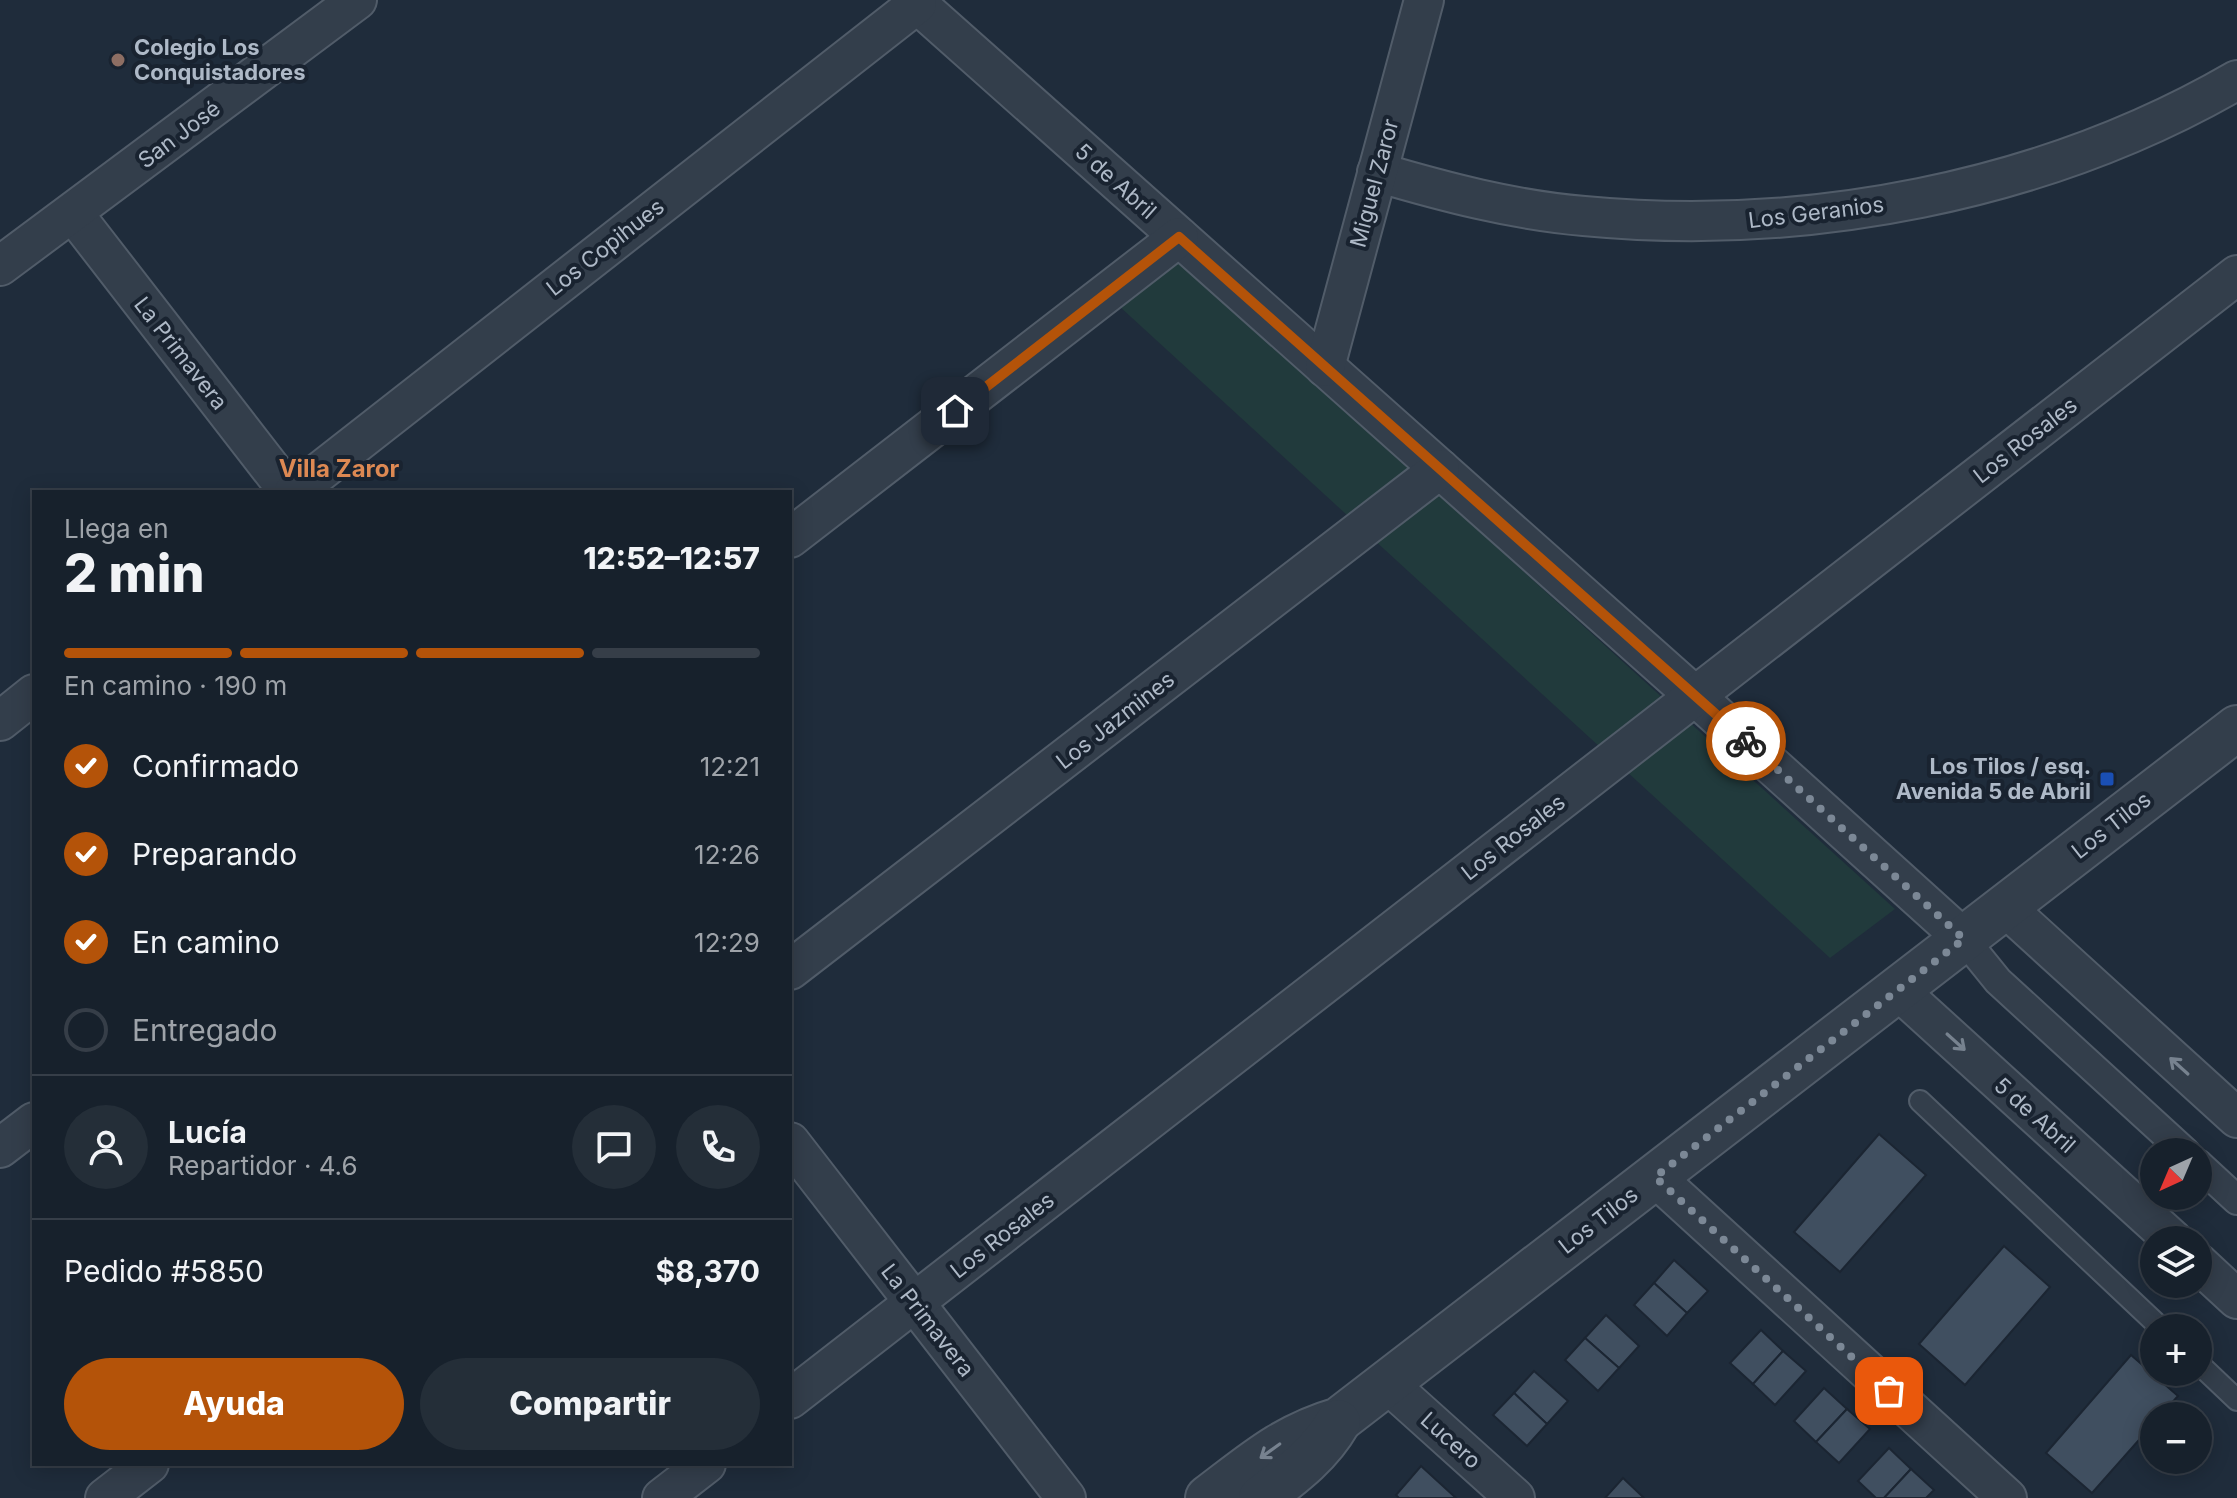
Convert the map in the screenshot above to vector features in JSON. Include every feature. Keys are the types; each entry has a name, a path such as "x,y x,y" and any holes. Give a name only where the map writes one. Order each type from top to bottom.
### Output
{"street":[{"name":"Miguel Zaror","path":"1325,367 1424,0"},
{"name":"5 de Abril","path":"915,2 1964,939"},
{"name":"Los Copihues","path":"294,490 915,2"},
{"name":"San José","path":"0,265 73,213 333,7"},
{"name":"Los Geranios","path":"1377,172 1447,193 1514,207 1582,216 1688,221 1810,216 1882,206 2023,172 2092,148 2158,120 2237,80"},
{"name":"La Primavera","path":"73,213 289,490"},
{"path":"792,536 1179,237"},
{"name":"Los Rosales","path":"792,1397 2237,275"},
{"name":"Los Jazmines","path":"792,968 1440,469"},
{"path":"0,721 32,696"},
{"name":"Los Tilos","path":"1208,1498 1281,1443 1339,1420 2237,728"},
{"path":"2005,907 2237,1118"},
{"path":"1964,939 1998,981 2170,1138"},
{"name":"5 de Abril","path":"1898,990 2158,1226"},
{"path":"0,1148 32,1124"},
{"name":"La Primavera","path":"792,1145 1066,1498"},
{"path":"1655,1177 2007,1498"},
{"path":"2212,1177 2237,1200"},
{"path":"2212,1276 2237,1299"},
{"name":"Lucero","path":"1387,1383 1515,1498"},
{"name":"Los Tilos","path":"1261,1498 1310,1460 1339,1420"},
{"path":"105,1498 146,1466"},
{"path":"662,1498 703,1466"}],"lane":[{"path":"1920,1101 2146,1314"},
{"path":"2212,1376 2237,1400"}],"green space":[{"path":"1176,256 1895,909 1830,958 1119,306"}],"building":[{"path":"1879,1134 1926,1175 1840,1272 1794,1232"},
{"path":"2004,1246 2050,1287 1965,1385 1919,1344"},
{"path":"1674,1260 1708,1291 1687,1313 1654,1283"},
{"path":"1654,1283 1687,1313 1667,1336 1634,1305"},
{"path":"1606,1315 1639,1346 1619,1368 1585,1338"},
{"path":"1761,1330 1783,1351 1753,1384 1730,1363"},
{"path":"1585,1338 1619,1368 1598,1391 1565,1360"},
{"path":"1783,1351 1806,1371 1775,1405 1753,1384"},
{"path":"2131,1355 2140,1363 2140,1386 2167,1386 2178,1396 2173,1402 2140,1402 2140,1439 2092,1493 2046,1453"},
{"path":"1534,1371 1568,1401 1547,1424 1514,1393"},
{"path":"1824,1388 1847,1409 1816,1442 1794,1421"},
{"path":"1514,1393 1547,1424 1527,1446 1493,1415"},
{"path":"1847,1409 1870,1429 1839,1463 1816,1442"},
{"path":"1889,1448 1911,1469 1884,1498 1876,1498 1858,1481"},
{"path":"1421,1466 1456,1498 1399,1498 1396,1495"},
{"path":"1911,1469 1934,1490 1926,1498 1884,1498"},
{"path":"1623,1478 1644,1498 1605,1498"}],"way so far":[{"path":"1746,741 1964,939 1655,1177 1889,1391"}],"place":[{"name":"Colegio Los Conquistadores","path":"118,60"},
{"name":"Los Tilos / esq. Avenida 5 de Abril","path":"2107,779"}],"district":[{"name":"Villa Zaror","path":"339,469"}],"route":[{"path":"955,411 1179,237 1746,741"}]}
